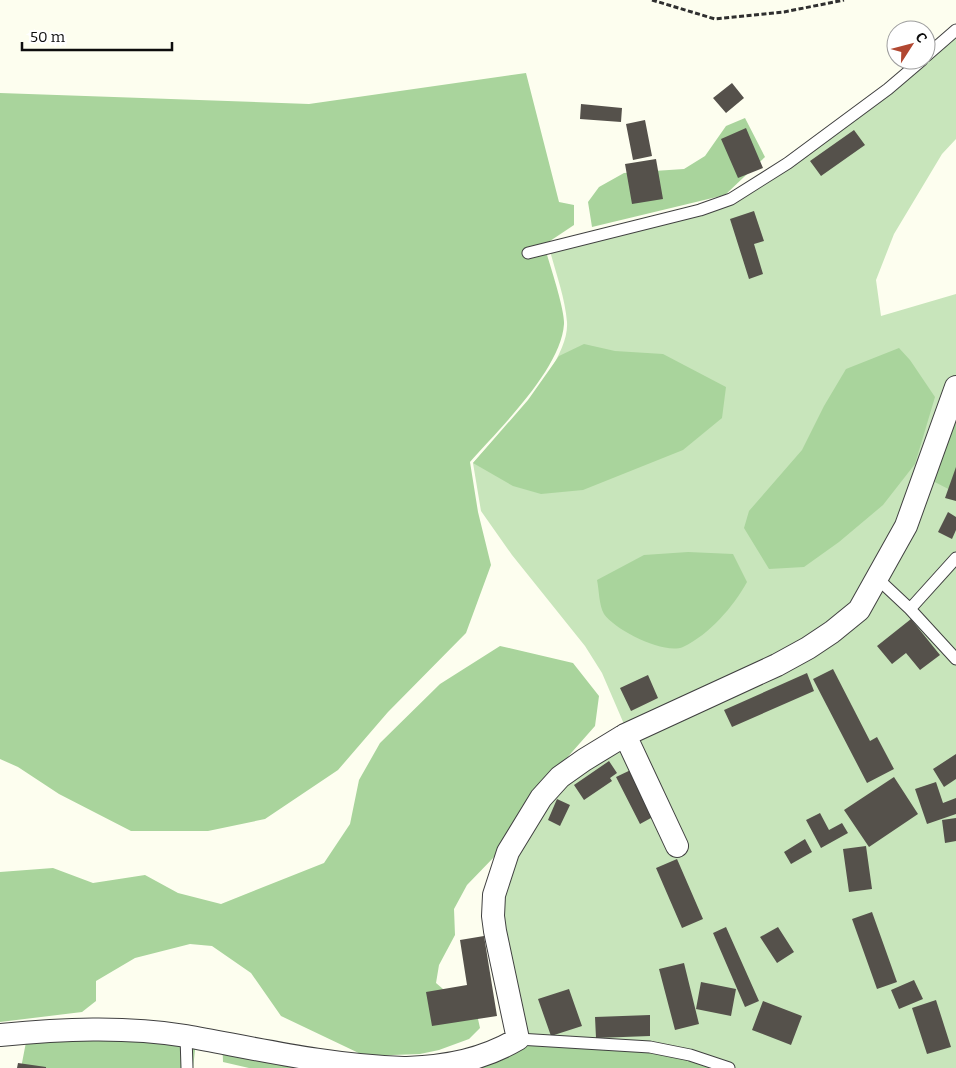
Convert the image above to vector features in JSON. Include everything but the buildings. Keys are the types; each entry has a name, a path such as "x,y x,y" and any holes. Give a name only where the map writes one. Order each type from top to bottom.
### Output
{"street":[{"path":"0,1035 80,1030 186,1036 349,1065 406,1068 472,1060 493,1053 518,1039 493,916 494,895 508,852 540,798 550,787 584,760 625,735 777,665 832,632 859,610 906,526 956,387"},
{"path":"625,735 677,846"}],"lane":[{"path":"936,47 956,30"},
{"path":"528,253 700,210 731,199 803,151 888,89 910,70"},
{"path":"910,609 956,558"},
{"path":"878,579 910,609 956,658"},
{"path":"186,1036 187,1068"},
{"path":"518,1039 650,1047 690,1055 729,1068"}],"path":[{"path":"652,0 715,19 784,12 844,0"}],"green space":[{"path":"956,30 956,139 942,154 894,234 876,280 881,316 956,294 956,1068 476,1068 519,1039 492,918 542,801 630,738 602,673 585,646 512,555 481,511 473,463 515,416 546,377 565,339 566,313 549,247 731,199 788,163 905,70 936,70 936,46"},
{"path":"526,73 559,202 574,205 574,225 544,245 559,297 564,324 560,341 552,360 541,378 512,415 470,462 478,512 491,565 466,633 388,712 338,770 265,819 208,831 131,831 59,794 18,767 0,759 0,93 309,104"},
{"path":"745,118 765,157 725,195 592,227 588,202 599,187 624,173 684,169 705,156 726,126"},
{"path":"584,344 615,351 663,354 726,387 722,418 683,450 583,490 541,494 513,486 473,463 528,400 559,356"},
{"path":"899,348 910,360 935,397 915,464 883,505 839,542 804,567 769,569 744,528 749,511 802,450 824,406 846,369"},
{"path":"956,403 956,493 929,479"},
{"path":"688,552 733,554 747,582 735,601 720,619 693,642 675,649 640,640 618,627 604,614 597,580 644,555"},
{"path":"500,646 573,663 599,696 595,726 550,777 496,855 467,885 454,909 455,935 439,965 436,983 478,1019 480,1028 469,1039 439,1050 420,1054 365,1056 281,1016 251,973 212,946 190,944 135,958 96,981 96,1001 82,1012 0,1022 0,872 53,868 93,883 145,875 178,893 221,904 324,863 350,824 359,780 380,743 440,684"},
{"path":"222,1036 324,1068 249,1068 223,1062"},
{"path":"27,1037 196,1042 193,1068 21,1068"},
{"path":"519,1039 629,1049 682,1047 734,1068 476,1068"}]}
